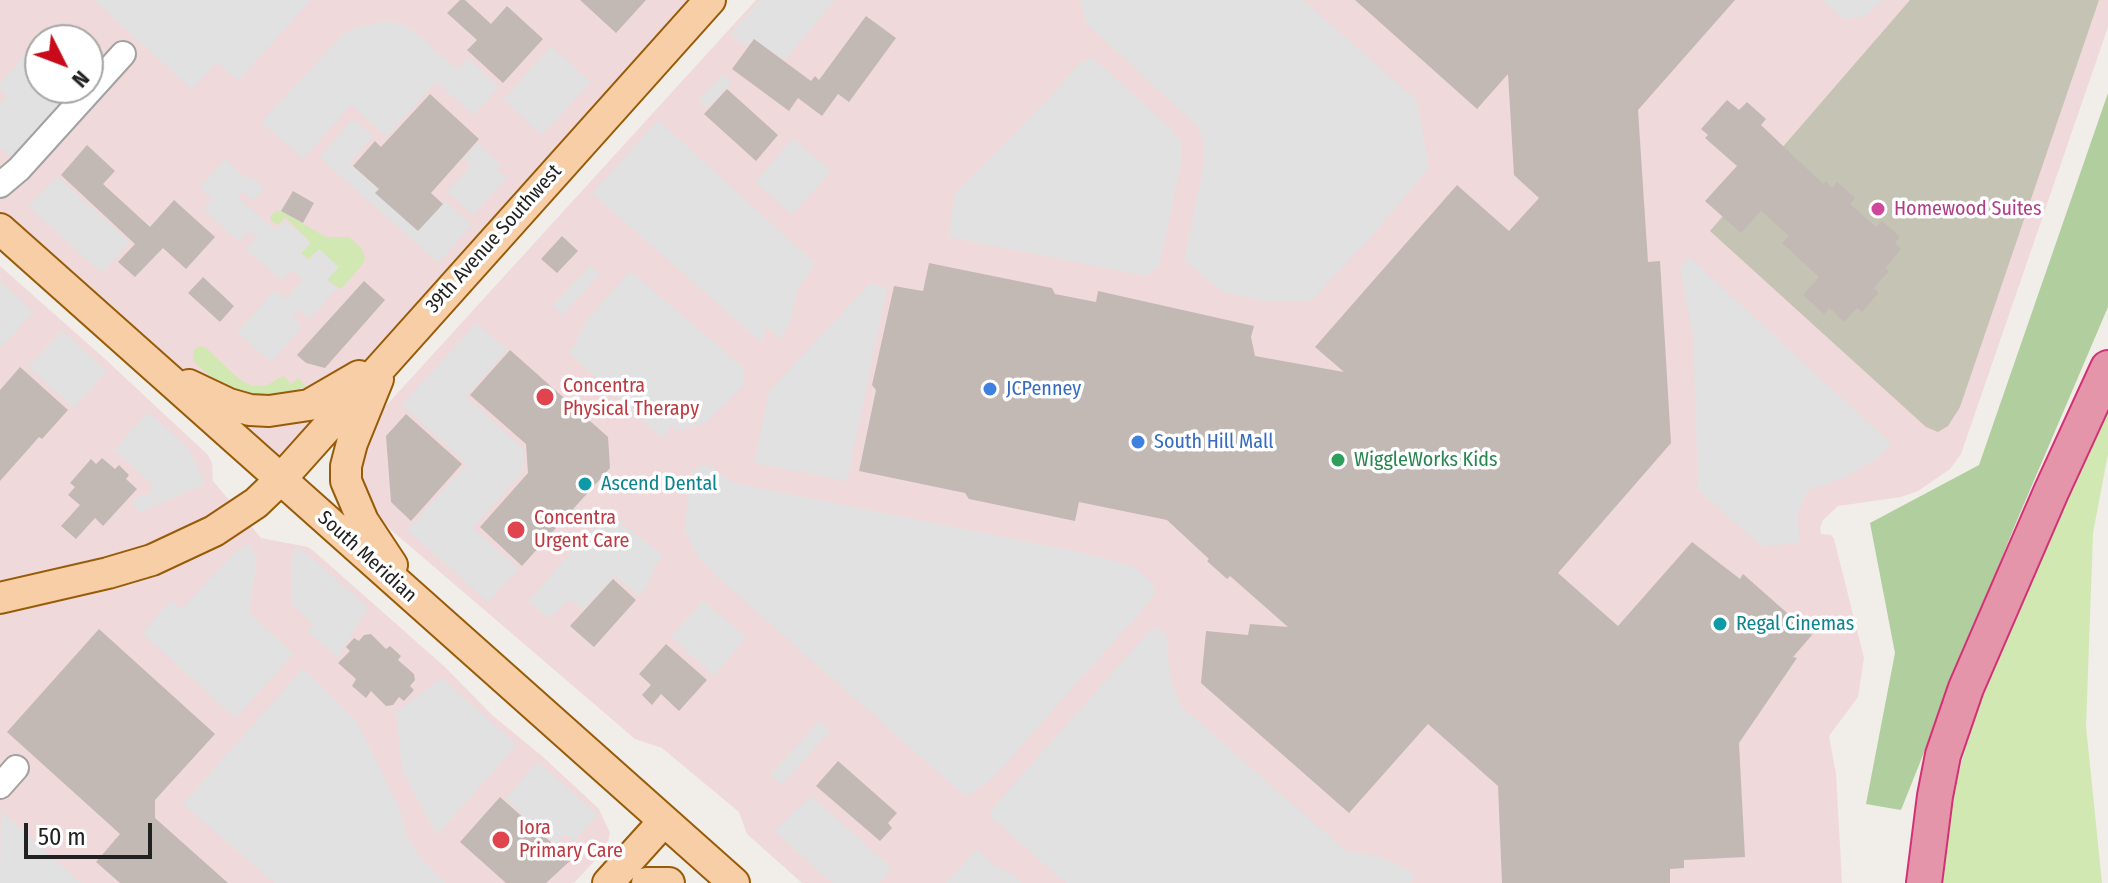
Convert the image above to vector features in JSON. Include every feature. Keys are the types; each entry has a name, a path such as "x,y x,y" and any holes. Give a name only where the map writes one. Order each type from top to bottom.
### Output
{"highway":[{"path":"1924,883 1940,769 1966,688 2108,368"}],"main road":[{"name":"39th Avenue Southwest","path":"0,598 130,567 173,552 234,520 256,503 280,480 710,0"},
{"name":"South Meridian","path":"0,229 734,883"},
{"path":"150,364 229,404 269,411 309,405 385,361"},
{"path":"385,361 352,443 346,481 363,521 415,600"},
{"path":"608,883 664,821"},
{"path":"647,883 669,883"}],"street":[{"path":"0,185 19,169 123,54"}],"shaded area":[{"path":"0,0 710,0 280,480 0,229"},
{"path":"93,0 311,0 238,81 217,62 192,89"},
{"path":"756,0 2108,0 2108,27 1961,454 1950,469 1918,491 1901,497 1838,506 1823,520 1820,528 1821,534 1831,535 1834,539 1864,658 1858,697 1829,736 1836,774 1842,883 802,883 747,834 739,812 662,748 635,739 391,530 375,513 364,492 360,470 369,429 384,408"},
{"path":"760,0 835,0 785,60 753,40 746,47 730,34"},
{"path":"1080,0 1303,0 1417,100 1429,167 1380,227 1310,302 1263,301 1222,292 1184,260 1203,169 1203,141 1198,127 1086,23"},
{"path":"1821,0 1883,0 1868,14 1846,19"},
{"name":"Homewood Suites","path":"1910,0 2099,0 1960,407 1948,426 1938,432 1926,427 1710,231"},
{"path":"387,21 414,31 457,69 468,58 499,87 474,115 436,82 387,137 351,105 303,159 261,122 344,33 359,26"},
{"path":"551,46 591,82 542,135 503,99"},
{"path":"24,56 24,104 63,104 13,159 0,147 0,104 7,96 0,90 0,83"},
{"path":"1093,58 1172,129 1182,144 1182,160 1159,266 1146,276 948,237 955,193 1081,62"},
{"path":"723,74 732,82 707,108 699,100"},
{"path":"353,119 373,136 350,163 379,189 376,193 418,231 445,201 472,225 438,263 319,157"},
{"path":"658,120 815,263 797,291 790,323 781,339 766,326 762,343 592,193"},
{"path":"793,138 831,171 792,215 755,182"},
{"path":"477,143 501,165 497,170 507,178 473,215 447,192 471,165 464,158"},
{"path":"225,159 247,179 251,176 265,188 253,201 242,192 240,199 276,231 285,220 311,243 301,253 308,260 319,249 339,267 327,280 337,288 310,319 300,310 293,318 302,327 271,362 237,332 275,290 286,299 302,280 292,270 282,281 245,249 256,237 249,231 239,242 203,209 212,198 200,187"},
{"path":"57,176 130,242 102,273 28,206"},
{"path":"1689,257 1892,444 1878,458 1844,478 1807,491 1798,513 1799,543 1761,546 1698,490 1693,337 1680,267"},
{"path":"590,265 600,274 563,315 552,306"},
{"path":"0,266 208,455 212,463 213,481 261,538 308,547 316,553 599,809 610,833 608,841 600,855 574,883 0,883"},
{"path":"630,271 742,366 745,374 743,386 705,423 678,431 672,426 662,438 568,352 586,321"},
{"path":"0,281 34,312 1,347 0,346"},
{"path":"870,283 887,288 847,481 754,463 769,391"},
{"path":"476,323 507,350 466,397 524,449 524,471 473,528 519,569 488,602 407,530 467,464 402,405"},
{"path":"62,330 107,371 74,408 28,367"},
{"path":"148,412 190,450 205,484 139,513 132,500 152,492 152,484 114,450"},
{"path":"701,466 710,466 734,483 1084,553 1135,567 1154,585 1155,595 993,778 966,797 716,576 695,553 685,531 689,479 692,471"},
{"path":"608,512 663,556 655,566 647,587 639,596 615,576 583,610 570,600 549,618 528,601"},
{"path":"248,543 257,557 249,613 294,654 235,718 142,633 171,601 181,610 232,555"},
{"path":"293,548 301,549 368,607 338,658 307,631 313,625 291,603"},
{"path":"703,601 746,637 714,676 670,636"},
{"path":"1159,628 1166,634 1170,676 1181,706 1346,851 1375,855 1401,866 1411,872 1414,880 1411,883 1066,883 991,818 991,810 1151,629"},
{"path":"303,668 358,723 400,810 407,836 421,859 445,883 274,883 183,804"},
{"path":"442,678 517,745 437,835 402,770 396,712"},
{"path":"819,721 830,731 782,785 770,775"},
{"path":"538,762 598,815 574,841 565,834 556,844 505,799"},
{"path":"811,796 892,868 880,883 832,883 774,831"},
{"path":"1,811 81,883 0,883"},
{"path":"977,849 994,865 1012,874 1021,883 946,883"}],"green space":[{"path":"2108,93 2108,307 2015,525 1901,810 1866,804 1895,653 1870,523 1979,465"},
{"path":"276,211 326,237 349,237 362,249 365,257 363,264 341,289 327,280 339,267 309,260 301,253 310,242 285,217 278,225 272,222 270,217"},
{"path":"200,346 252,386 267,385 283,376 291,384 298,378 307,387 268,395 251,394 231,387 211,377 193,361 194,350"},
{"path":"2108,403 2108,454 2093,533 2086,726 2102,883 1942,883 1944,826 1976,711"}],"building":[{"path":"460,0 465,0 491,24 507,6 543,39 503,83 467,50 477,40 447,13"},
{"path":"580,0 646,0 616,33"},
{"name":"South Hill Mall","path":"1355,0 1735,0 1638,110 1648,262 1660,261 1671,443 1558,573 1618,626 1692,542 1740,579 1743,574 1812,635 1793,657 1797,658 1739,743 1745,857 1684,860 1684,868 1670,869 1670,883 1502,883 1498,786 1428,724 1349,813 1201,683 1206,631 1248,635 1250,624 1288,627 1230,576 1227,579 1167,520 1079,502 1075,521 969,499 965,493 859,471 876,390 872,385 894,286 923,291 929,263 1052,288 1055,294 1096,302 1098,291 1254,326 1251,337 1255,356 1344,372 1315,347 1457,185 1509,231 1539,198 1514,175 1508,74 1477,109"},
{"path":"866,16 896,38 849,102 838,94 822,116 798,98 789,111 732,69 754,39 811,81 815,76 819,80"},
{"path":"727,89 778,135 756,161 704,114"},
{"path":"430,94 479,139 431,193 443,204 418,231 375,193 379,189 353,166 375,141 381,147"},
{"path":"1727,100 1739,110 1747,102 1766,119 1761,125 1823,184 1826,181 1832,188 1837,182 1855,198 1850,204 1876,227 1882,221 1900,237 1895,243 1901,249 1885,268 1889,271 1874,288 1879,293 1862,312 1857,308 1844,322 1830,308 1824,314 1803,295 1819,277 1782,243 1789,236 1761,211 1741,233 1705,201 1737,166 1705,138 1708,135 1701,129"},
{"path":"87,145 115,171 103,184 150,227 174,200 215,237 186,269 163,248 135,277 118,262 135,244 61,175"},
{"path":"293,191 314,203 303,223 281,211"},
{"path":"562,236 578,251 557,273 541,259"},
{"path":"203,277 234,306 220,322 188,293"},
{"path":"364,281 385,300 325,368 306,363 297,355"},
{"path":"510,350 608,437 610,468 522,566 480,527 528,473 526,444 470,395"},
{"path":"20,367 68,410 0,481 0,390"},
{"path":"406,414 462,464 411,521 391,502 386,436"},
{"path":"102,458 115,469 119,465 129,475 126,479 137,489 103,526 95,518 76,539 61,526 80,505 68,495 75,487 70,483 91,459 96,464"},
{"path":"613,579 636,600 594,647 570,626"},
{"path":"99,629 215,734 155,800 155,818 228,883 120,883 96,862 120,834 7,732"},
{"path":"371,634 386,649 390,646 401,656 398,660 414,674 415,680 410,686 414,690 404,701 399,697 393,705 386,706 371,691 366,698 352,686 356,679 338,663 350,651 346,647 354,638 359,641 364,635"},
{"path":"666,644 707,680 679,711 661,694 652,705 642,695 651,685 639,674"},
{"path":"838,761 897,813 888,823 892,828 880,841 816,786"},
{"path":"500,797 571,860 546,883 506,883 460,842"}],"place":[{"name":"Homewood Suites","path":"1878,209"},
{"name":"JCPenney","path":"990,389"},
{"name":"Concentra Physical Therapy","path":"545,397"},
{"name":"South Hill Mall","path":"1138,442"},
{"name":"WiggleWorks Kids","path":"1338,460"},
{"name":"Ascend Dental","path":"585,484"},
{"name":"Concentra Urgent Care","path":"516,530"},
{"name":"Regal Cinemas","path":"1720,624"},
{"name":"Iora Primary Care","path":"501,840"}]}
